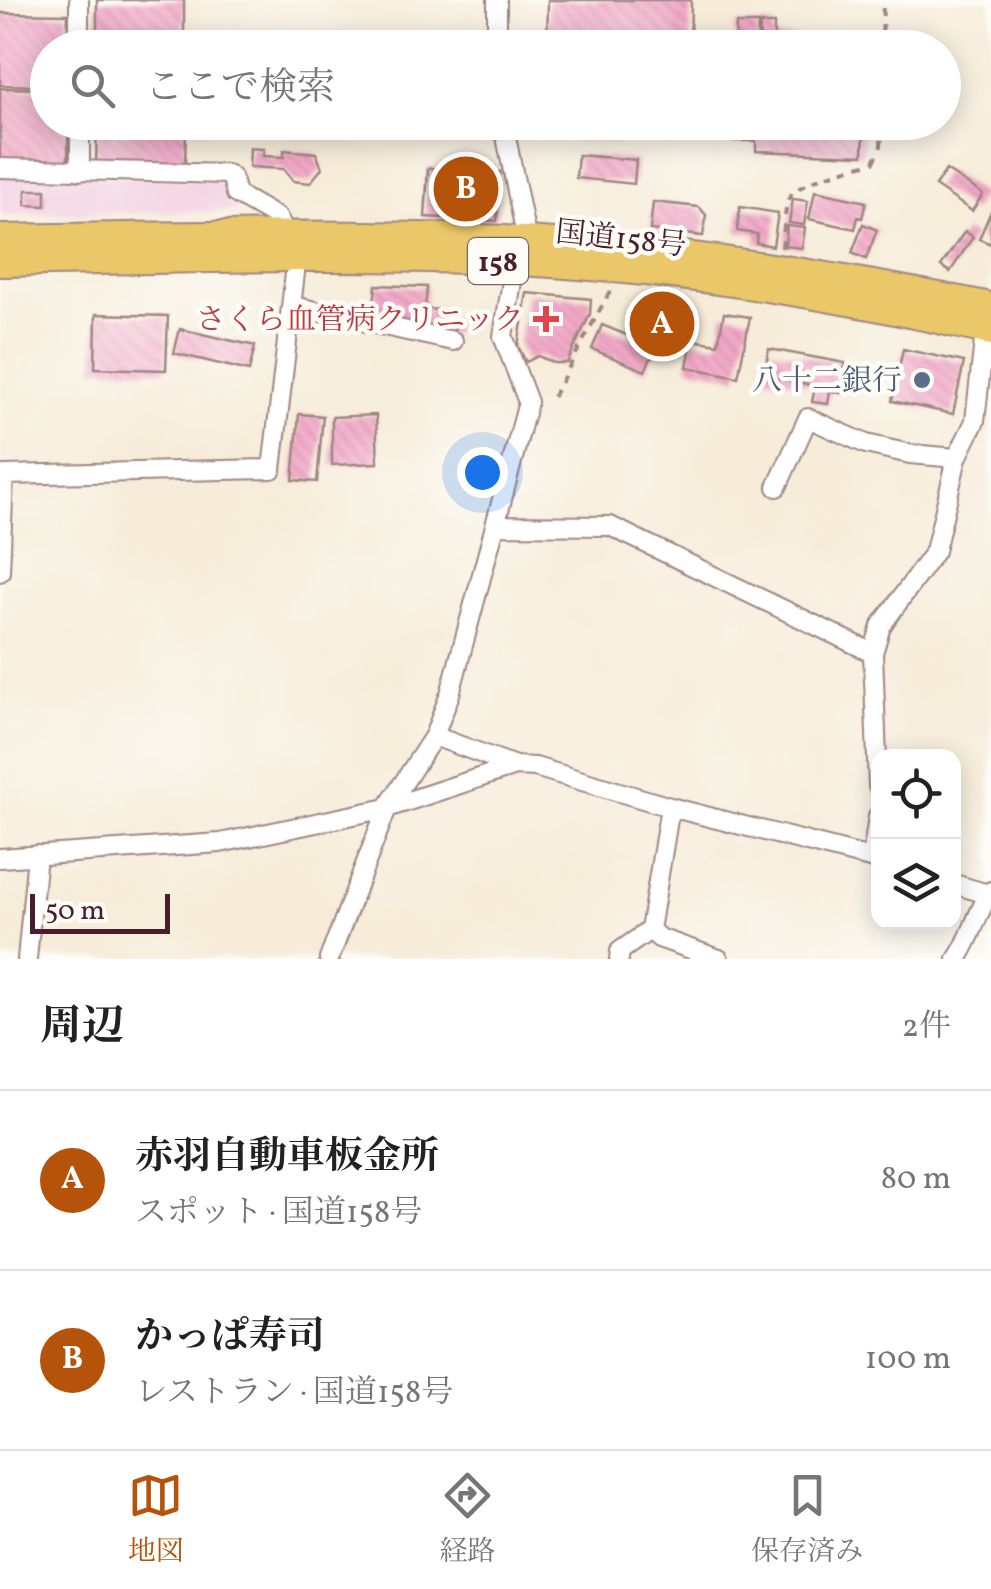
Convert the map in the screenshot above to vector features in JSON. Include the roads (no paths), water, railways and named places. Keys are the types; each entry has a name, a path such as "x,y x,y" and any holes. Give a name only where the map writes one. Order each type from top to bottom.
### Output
{"highway":[{"name":"国道158号","path":"0,239 523,252 768,267 989,318"},
{"name":"国道158号","path":"0,262 292,245"},
{"name":"国道158号","path":"523,252 614,269 989,318"}],"street":[{"path":"79,0 80,30"},
{"path":"497,0 497,30"},
{"path":"80,140 80,170"},
{"path":"330,959 387,808 434,736 465,646 528,402 503,336 523,252 506,140"},
{"path":"0,168 228,174 236,194 278,218 292,245 292,306 272,469 4,475 0,572"},
{"path":"292,306 453,341"},
{"path":"877,749 873,653 881,626 936,550 958,458 975,421 989,318"},
{"path":"777,487 808,418 866,444 910,454 958,458"},
{"path":"495,525 610,526 873,653"},
{"path":"434,736 515,766 535,767 670,808 869,857"},
{"path":"0,858 220,843 387,808 515,766"},
{"path":"619,959 620,951 650,930 670,808"},
{"path":"27,959 37,855"},
{"path":"958,959 990,894 961,886"},
{"path":"650,930 659,938 719,959"}],"place":[{"name":"かっぱ寿司","path":"466,189"},
{"name":"さくら血管病クリニック","path":"546,319"},
{"name":"赤羽自動車板金所","path":"662,324"},
{"name":"八十二銀行","path":"922,380"}]}
